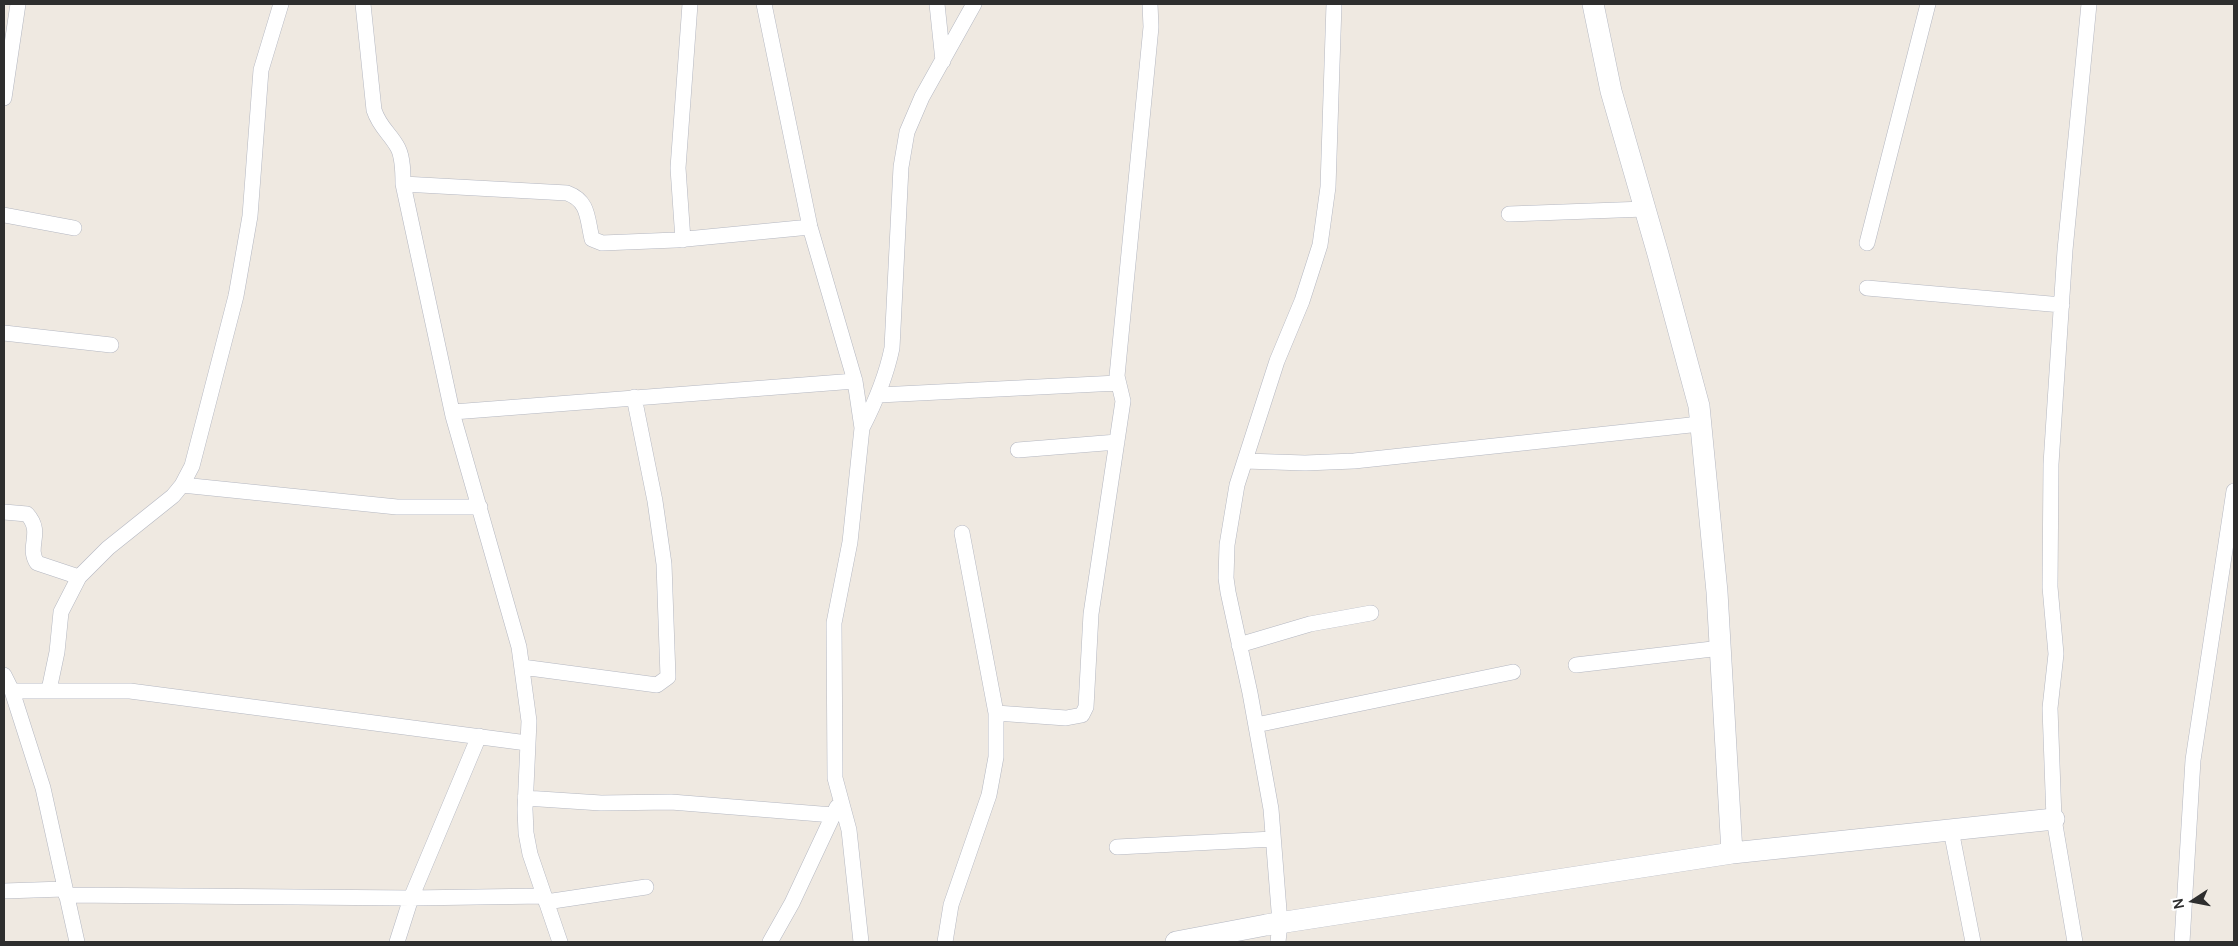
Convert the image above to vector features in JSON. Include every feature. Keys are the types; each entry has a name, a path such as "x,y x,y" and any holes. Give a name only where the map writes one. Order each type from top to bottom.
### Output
{"street":[{"path":"4,98 18,4"},
{"path":"49,690 57,652 61,612 79,577 108,548 158,510 182,485 192,466 236,296 250,216 261,70 281,4"},
{"path":"363,4 374,110 378,122 398,148 403,170 403,184 453,412 517,638 529,721 525,798 526,833 530,854 560,942"},
{"path":"683,240 678,168 690,4"},
{"path":"764,4 810,227 856,381 862,428 850,542 834,623 836,778 849,830 861,942"},
{"path":"937,4 944,61"},
{"path":"862,428 879,395 892,348 901,167 907,132 922,97 944,61 974,4"},
{"path":"996,713 1066,718 1082,714 1086,707 1091,614 1123,401 1117,376 1151,27 1150,4"},
{"path":"1279,933 1271,809 1226,578 1227,545 1237,485 1277,361 1302,302 1320,245 1328,187 1334,4"},
{"path":"1593,4 1611,91 1646,209 1698,406 1721,648 1732,853"},
{"path":"1867,243 1928,4"},
{"path":"2075,942 2054,819 2050,708 2056,654 2050,588 2052,464 2062,305 2088,4"},
{"path":"403,184 566,193 578,197 582,203 592,239 596,242 683,240 810,227"},
{"path":"1509,214 1646,209"},
{"path":"4,215 74,228"},
{"path":"1867,288 2062,305"},
{"path":"4,333 111,345"},
{"path":"453,412 856,381"},
{"path":"879,395 1118,383"},
{"path":"522,667 637,684 658,685 668,676 664,564 655,501 634,397"},
{"path":"1245,462 1305,463 1354,460 1700,424"},
{"path":"1018,450 1116,442"},
{"path":"182,485 397,507 480,507"},
{"path":"2182,942 2194,760 2234,491"},
{"path":"4,512 27,514 33,521 36,529 32,553 36,564 79,577"},
{"path":"945,942 948,919 957,884 989,795 994,770 996,713 962,533"},
{"path":"1238,645 1310,624 1371,613"},
{"path":"1576,665 1721,648"},
{"path":"1256,725 1513,672"},
{"path":"4,675 12,691 43,788 77,942"},
{"path":"12,691 130,691 527,743"},
{"path":"398,942 412,898 479,736"},
{"path":"525,798 601,803 671,802 833,815"},
{"path":"770,942 792,903 841,799"},
{"path":"1176,942 1279,933 1732,853 2054,819"},
{"path":"1951,830 1973,942"},
{"path":"1117,847 1273,839"},
{"path":"4,891 545,899 646,888"}]}
